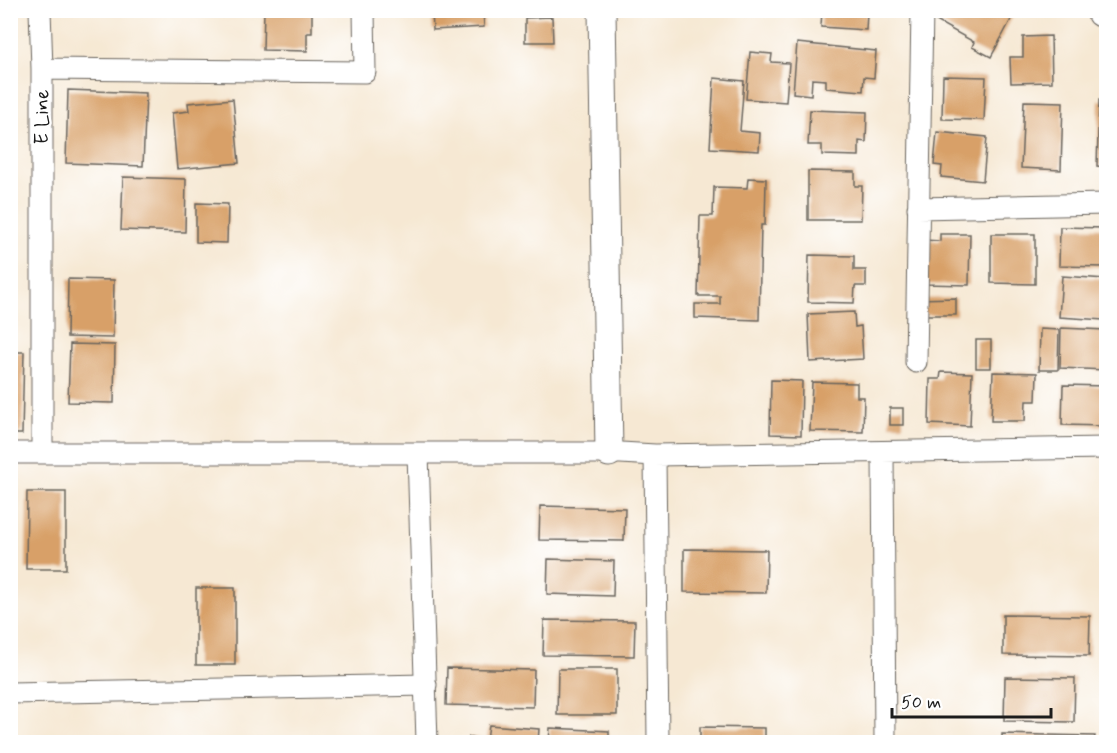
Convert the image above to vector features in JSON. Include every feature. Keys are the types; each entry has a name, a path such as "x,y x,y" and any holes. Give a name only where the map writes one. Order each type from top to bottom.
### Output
{"street":[{"path":"40,10 42,69"},
{"name":"E Line","path":"42,453 42,69 365,72 364,10"},
{"path":"602,10 609,453"},
{"path":"916,362 922,10"},
{"path":"918,208 1107,204"},
{"path":"10,453 609,453 656,455 1107,448"},
{"path":"883,452 885,742"},
{"path":"418,453 427,742"},
{"path":"656,455 658,742"},
{"path":"10,693 426,685"}],"building":[{"path":"264,10 312,10 312,33 307,33 307,51 263,50"},
{"path":"432,10 483,10 484,27 433,30"},
{"path":"822,10 873,10 872,13 867,13 866,30 821,27"},
{"path":"924,10 1012,10 1015,12 991,57 972,47 974,42 922,13"},
{"path":"552,17 553,42 525,42 525,18"},
{"path":"1051,36 1052,82 1011,83 1010,57 1023,57 1023,37"},
{"path":"797,43 876,51 874,78 864,77 863,91 826,88 826,80 812,79 811,95 793,93"},
{"path":"750,52 772,54 771,62 789,63 786,102 746,99"},
{"path":"943,76 986,77 984,120 942,119"},
{"path":"714,78 744,81 740,131 760,133 759,151 710,148"},
{"path":"68,90 146,93 143,166 66,163"},
{"path":"233,99 239,163 177,169 172,113 189,111 188,103"},
{"path":"1099,100 1106,101 1106,167 1097,166"},
{"path":"1024,101 1063,102 1061,170 1021,168"},
{"path":"810,110 867,112 866,142 859,141 859,156 822,155 822,145 808,145"},
{"path":"937,132 987,137 983,181 941,177 942,166 934,165"},
{"path":"808,171 855,172 855,186 862,186 861,220 808,220"},
{"path":"123,177 186,179 185,232 121,230"},
{"path":"748,178 766,179 765,225 761,225 759,320 695,318 695,304 720,304 720,296 698,296 700,216 713,216 714,187 747,188"},
{"path":"196,203 228,204 227,243 196,242"},
{"path":"1060,227 1106,228 1105,267 1059,266"},
{"path":"940,234 970,234 969,285 924,284 925,240 940,241"},
{"path":"991,234 1035,234 1035,284 991,283"},
{"path":"809,255 854,256 854,270 866,270 866,286 855,286 854,303 808,302"},
{"path":"1062,276 1106,279 1104,320 1059,317"},
{"path":"68,279 114,280 113,338 67,337"},
{"path":"956,298 956,315 919,315 918,299"},
{"path":"854,312 855,327 861,326 863,359 810,362 808,314"},
{"path":"1061,328 1106,330 1106,370 1060,368"},
{"path":"1040,329 1059,330 1058,370 1039,370"},
{"path":"976,340 991,340 991,368 976,368"},
{"path":"70,344 115,345 114,403 68,402"},
{"path":"10,352 24,352 22,434 10,434"},
{"path":"941,372 972,373 970,426 929,424 930,379 940,379"},
{"path":"993,372 1037,373 1036,401 1026,401 1025,421 991,421"},
{"path":"771,380 802,381 801,435 770,434"},
{"path":"812,382 857,383 857,397 864,397 863,432 810,431"},
{"path":"1063,385 1106,386 1106,426 1062,425"},
{"path":"890,408 903,408 903,425 890,425"},
{"path":"27,492 66,492 66,569 26,569"},
{"path":"10,503 14,503 14,542 10,542"},
{"path":"540,506 625,508 624,541 539,540"},
{"path":"684,549 767,550 766,593 684,592"},
{"path":"548,559 614,561 613,596 547,594"},
{"path":"196,588 235,588 235,665 196,665"},
{"path":"1003,615 1090,616 1089,656 1003,655"},
{"path":"544,620 635,621 634,656 543,655"},
{"path":"447,668 534,670 533,707 446,705"},
{"path":"558,669 617,669 617,715 557,715"},
{"path":"1005,677 1075,678 1074,722 1004,721"},
{"path":"489,725 539,729 538,742 469,742 469,737 487,739"},
{"path":"700,727 765,728 765,742 700,742"},
{"path":"550,728 609,731 609,742 549,742"},
{"path":"1002,734 1095,736 1094,742 1002,742"},
{"path":"908,738 968,741 968,742 908,742"}]}
